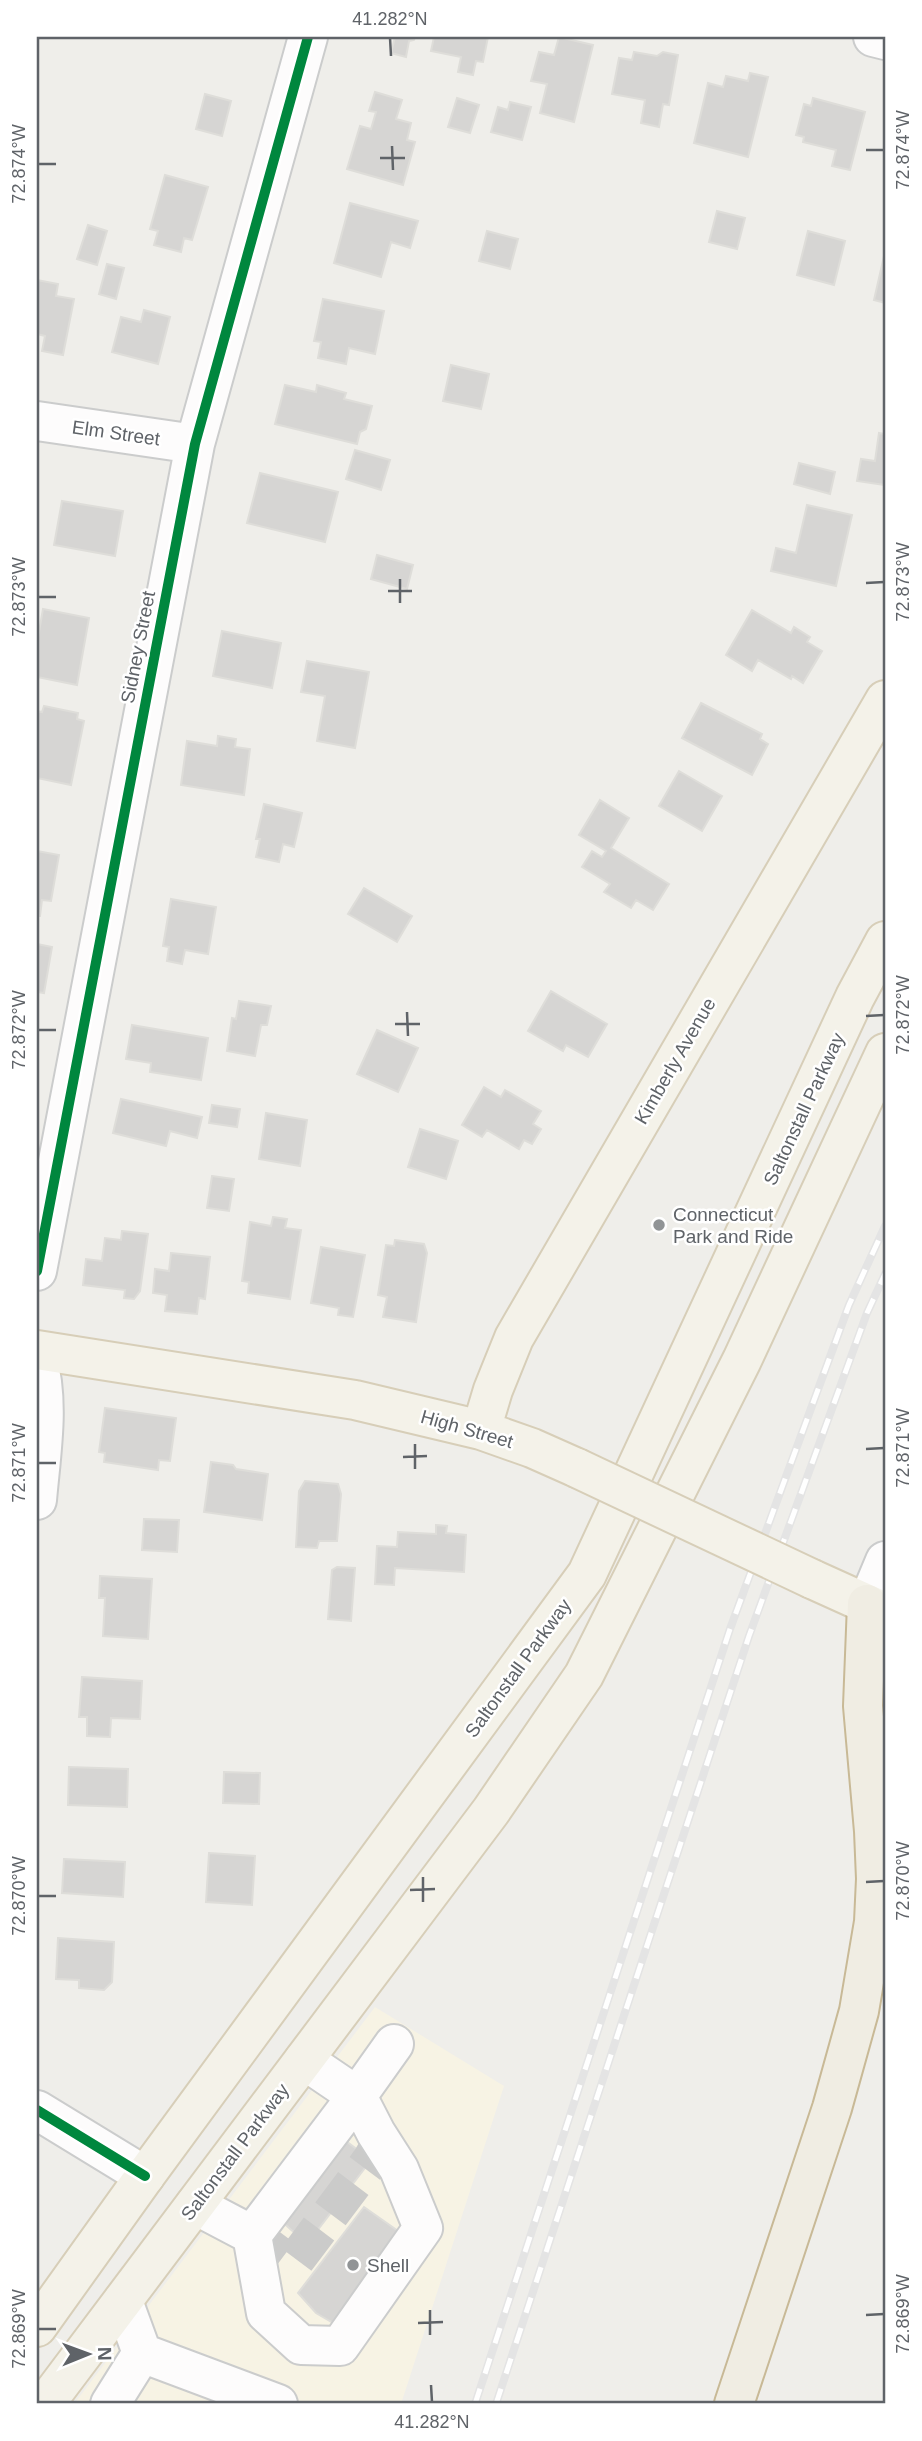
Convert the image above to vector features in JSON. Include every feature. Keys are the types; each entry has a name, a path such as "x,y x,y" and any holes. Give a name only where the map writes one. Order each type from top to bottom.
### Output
{"highway":[{"path":"734,2404 844,2070 868,1967 876,1879 863,1706 876,1608"}],"main road":[{"name":"Kimberly Avenue","path":"481,1430 493,1390 514,1338 885,700"},
{"name":"Saltonstall Parkway","path":"37,2327 587,1574 855,996 885,942"},
{"name":"Saltonstall Parkway","path":"45,2404 491,1811 584,1675 742,1360 885,1053"},
{"name":"High Street","path":"37,1350 342,1398 481,1430 577,1468 876,1608"}],"street":[{"name":"Sidney Street","path":"37,1271 195,444 308,37"},
{"path":"873,37 885,40"},
{"name":"Elm Street","path":"37,421 195,444"},
{"path":"37,1357 44,1398 37,1500"},
{"path":"876,1608 885,1561"},
{"path":"304,2060 358,2096 376,2133 400,2169 423,2228 340,2346 301,2345 266,2313 252,2235 358,2096 394,2044"},
{"path":"37,2110 145,2176"},
{"path":"195,2205 252,2235"},
{"path":"123,2301 142,2353 278,2404"},
{"path":"110,2404 142,2353"}],"shaded area":[{"path":"375,2007 504,2086 401,2404 74,2404"}],"building":[{"path":"395,37 415,37 409,41 406,57 391,53"},
{"path":"434,37 488,37 483,62 476,61 473,75 458,72 461,57 431,51"},
{"path":"559,37 593,45 574,122 540,113 547,84 531,81 539,52 554,55"},
{"path":"634,52 657,56 663,52 678,55 669,105 663,104 659,127 641,123 645,100 612,94 619,58 632,60"},
{"path":"750,73 768,77 748,157 694,143 708,83 723,87 726,76 748,81"},
{"path":"375,92 402,100 396,119 411,123 407,140 415,142 403,185 347,169 360,126 371,129 376,112 369,111"},
{"path":"205,94 231,101 222,136 196,129"},
{"path":"457,98 479,105 470,133 448,127"},
{"path":"813,98 865,112 850,170 832,166 836,150 803,142 804,137 796,135 804,104 811,106"},
{"path":"510,102 531,107 522,140 491,132 498,107 508,110"},
{"path":"165,175 208,187 192,240 184,238 181,252 154,245 158,231 150,229"},
{"path":"350,203 418,221 410,248 391,242 381,277 334,263"},
{"path":"717,211 745,218 737,249 709,242"},
{"path":"88,225 107,231 97,265 77,259"},
{"path":"487,231 518,239 510,269 479,261"},
{"path":"808,231 845,241 834,285 797,275"},
{"path":"885,257 885,303 874,300"},
{"path":"107,264 124,268 116,299 99,294"},
{"path":"37,280 58,284 56,296 74,299 63,355 42,351 45,336 37,334"},
{"path":"323,299 384,311 375,354 349,348 346,364 318,358 321,342 314,341"},
{"path":"144,310 170,317 158,364 112,352 121,317 141,322"},
{"path":"451,365 489,374 481,409 443,401"},
{"path":"285,385 316,392 317,385 346,393 344,399 372,406 366,429 360,432 357,444 275,424"},
{"path":"879,433 885,434 885,485 857,481 861,459 875,461"},
{"path":"355,450 390,460 381,490 346,479"},
{"path":"799,463 835,472 830,494 794,484"},
{"path":"260,473 338,492 325,542 247,523"},
{"path":"62,501 123,511 115,556 54,545"},
{"path":"807,505 852,515 836,586 771,571 776,548 796,553"},
{"path":"377,555 413,565 407,589 371,579"},
{"path":"43,609 89,618 77,685 37,677 37,643"},
{"path":"752,610 791,633 794,627 810,637 807,642 822,651 803,683 758,660 752,671 726,655"},
{"path":"222,631 281,643 272,688 213,676"},
{"path":"307,661 369,672 355,748 317,741 325,696 301,692"},
{"path":"701,703 762,734 760,739 768,744 752,775 682,738"},
{"path":"44,706 78,713 77,719 84,721 71,785 37,778 37,711 42,712"},
{"path":"218,736 236,739 235,747 250,749 244,795 181,785 187,741 217,746"},
{"path":"679,771 722,796 702,831 659,806"},
{"path":"600,800 629,818 611,848 669,884 653,910 636,900 631,908 604,892 610,884 582,867 592,851 602,857 606,851 579,835"},
{"path":"264,804 302,813 294,847 283,844 279,862 256,857 260,839 256,839"},
{"path":"37,851 59,855 51,901 42,900 40,916 37,916"},
{"path":"364,888 412,916 397,942 348,914"},
{"path":"171,899 216,907 208,954 185,950 182,964 167,961 169,947 163,946"},
{"path":"37,944 52,947 44,993 37,992"},
{"path":"551,991 607,1024 588,1057 566,1045 563,1051 528,1031"},
{"path":"239,1001 271,1006 267,1025 261,1025 255,1056 227,1051 232,1018 236,1019"},
{"path":"132,1025 208,1038 201,1080 150,1072 151,1063 126,1059"},
{"path":"377,1030 418,1048 398,1092 357,1074"},
{"path":"484,1087 501,1097 505,1090 541,1111 533,1124 541,1129 532,1144 524,1140 519,1149 487,1130 482,1137 462,1125"},
{"path":"121,1099 202,1117 197,1138 170,1131 166,1146 113,1133"},
{"path":"212,1105 240,1109 237,1127 209,1123"},
{"path":"266,1113 307,1120 300,1166 259,1159"},
{"path":"420,1129 458,1141 446,1179 408,1167"},
{"path":"212,1176 234,1179 229,1211 207,1208"},
{"path":"273,1217 287,1219 285,1228 301,1230 290,1299 248,1293 249,1282 242,1281 250,1222 271,1226"},
{"path":"122,1231 148,1234 140,1291 134,1299 124,1298 125,1290 83,1285 86,1259 102,1261 105,1238 121,1240"},
{"path":"395,1240 424,1244 427,1253 416,1322 383,1317 387,1297 378,1295 386,1245 394,1246"},
{"path":"321,1247 365,1255 353,1317 338,1315 339,1308 311,1303"},
{"path":"171,1253 210,1257 205,1299 199,1298 197,1314 165,1311 167,1295 153,1293 155,1269 169,1271"},
{"path":"105,1408 176,1418 170,1461 159,1460 158,1470 104,1462 105,1453 99,1452"},
{"path":"211,1462 268,1474 262,1520 204,1512"},
{"path":"305,1481 338,1484 341,1494 337,1541 319,1541 317,1548 296,1547 299,1491"},
{"path":"144,1519 179,1520 177,1552 142,1550"},
{"path":"436,1525 447,1526 446,1533 466,1535 464,1572 395,1568 394,1585 375,1584 377,1546 397,1547 398,1532 436,1534"},
{"path":"337,1567 355,1568 351,1621 328,1619 332,1570"},
{"path":"100,1576 152,1579 148,1639 103,1636 105,1598 99,1598"},
{"path":"82,1677 142,1681 140,1719 111,1718 110,1737 87,1736 87,1717 79,1717"},
{"path":"69,1767 128,1769 127,1807 68,1805"},
{"path":"224,1772 260,1773 259,1804 223,1803"},
{"path":"209,1853 255,1856 252,1905 206,1902"},
{"path":"64,1859 125,1862 123,1897 62,1893"},
{"path":"58,1938 114,1942 112,1982 104,1990 79,1988 79,1980 56,1979"},
{"name":"Shell","path":"342,2138 371,2160 307,2244 279,2219"},
{"name":"Shell","path":"364,2207 408,2238 340,2327 316,2313 298,2293"}],"tunnel":[{"path":"252,2235 292,2265 371,2160 382,2141"}],"railway":[{"path":"475,2404 730,1629 849,1305 885,1226"},
{"path":"496,2404 749,1636 867,1313 885,1274"}],"cycle path":[{"path":"37,1271 195,444 308,37"},
{"path":"37,2110 145,2176"}],"place":[{"name":"Connecticut Park and Ride","path":"659,1225"},
{"name":"Shell","path":"353,2265"}]}
